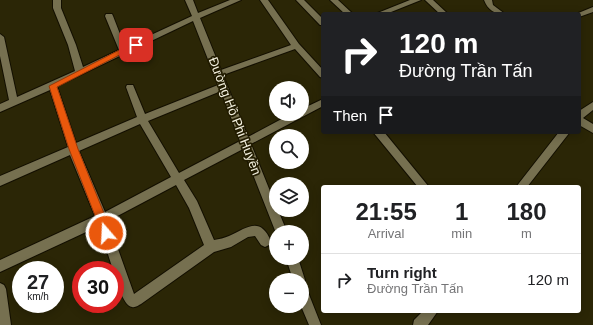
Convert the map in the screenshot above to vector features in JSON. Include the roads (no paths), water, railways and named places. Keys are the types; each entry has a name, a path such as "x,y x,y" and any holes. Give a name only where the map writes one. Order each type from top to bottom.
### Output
{"street":[{"path":"57,0 57,8 72,44 80,72"},
{"name":"Đường Hồ Phi Huyền","path":"189,0 278,225"},
{"path":"0,108 53,86 123,51 237,0"},
{"path":"264,0 296,46 321,73"},
{"path":"300,0 321,21"},
{"path":"334,0 347,12"},
{"path":"384,12 417,0"},
{"path":"429,0 442,12"},
{"path":"488,0 490,6 498,12"},
{"path":"581,14 593,8"},
{"path":"109,16 123,51"},
{"path":"0,39 14,102"},
{"path":"218,74 296,46"},
{"path":"53,86 73,149 102,219 129,298 132,301 137,300 211,247 231,241 252,229 257,230 265,241"},
{"path":"130,87 142,119 193,205 211,247"},
{"path":"0,181 142,119 223,87"},
{"path":"309,109 321,103"},
{"path":"581,114 593,105"},
{"path":"0,266 102,219 286,121"},
{"path":"581,121 593,129"},
{"path":"380,134 422,185"},
{"path":"523,185 563,134"},
{"path":"0,289 5,325"},
{"path":"309,309 315,325"},
{"path":"419,325 430,313"}]}
